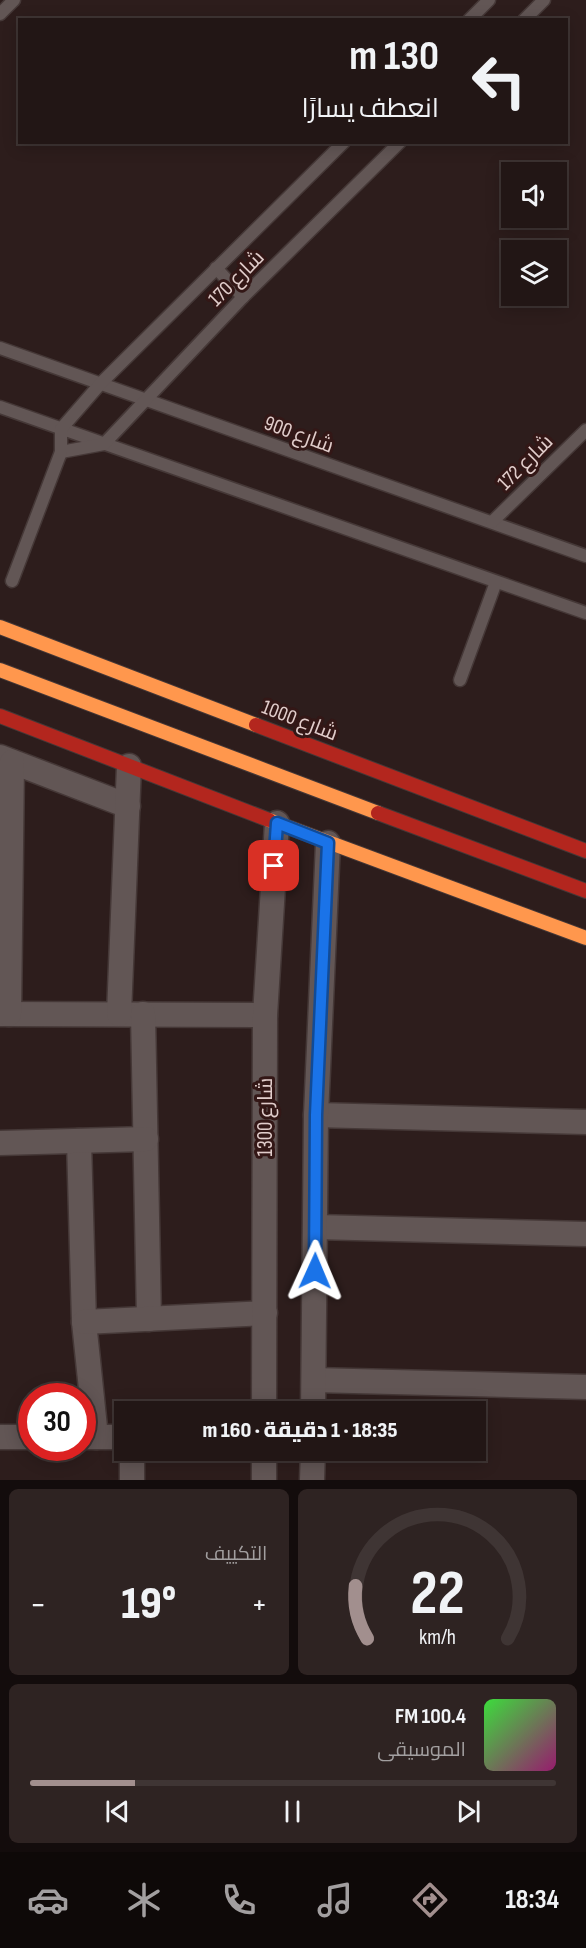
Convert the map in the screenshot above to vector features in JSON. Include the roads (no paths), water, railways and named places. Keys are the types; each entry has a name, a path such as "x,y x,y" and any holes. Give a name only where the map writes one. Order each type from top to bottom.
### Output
{"street":[{"name":"شارع 1000","path":"0,627 586,851"},
{"path":"0,670 586,891"},
{"path":"0,716 328,843 586,938"},
{"path":"128,806 6,759 5,1014 265,1015"},
{"path":"119,1014 129,766"},
{"name":"شارع 1300","path":"264,1401 265,1015 277,823"},
{"path":"313,1401 316,1115 328,843"},
{"path":"143,1014 149,1319"},
{"path":"316,1115 586,1122"},
{"path":"0,1143 146,1139"},
{"path":"80,1141 87,1383"},
{"path":"316,1227 586,1233"},
{"path":"84,1322 265,1313"},
{"path":"314,1380 586,1387"},
{"path":"0,1437 18,1437"},
{"path":"96,1437 114,1437"},
{"path":"132,1461 132,1480"},
{"path":"264,1461 264,1480"},
{"path":"312,1480 313,1461"}],"lane":[{"path":"0,14 14,0"},
{"path":"471,18 489,0"},
{"path":"526,18 544,0"},
{"name":"شارع 170","path":"61,429 101,383 342,144"},
{"name":"شارع 170","path":"104,444 243,297 398,144"},
{"path":"216,268 243,297"},
{"name":"شارع 900","path":"0,348 586,556"},
{"path":"0,407 586,613"},
{"path":"12,581 61,452 61,429"},
{"name":"شارع 172","path":"492,522 586,430"},
{"path":"61,452 104,444"},
{"path":"460,680 496,582"}]}
